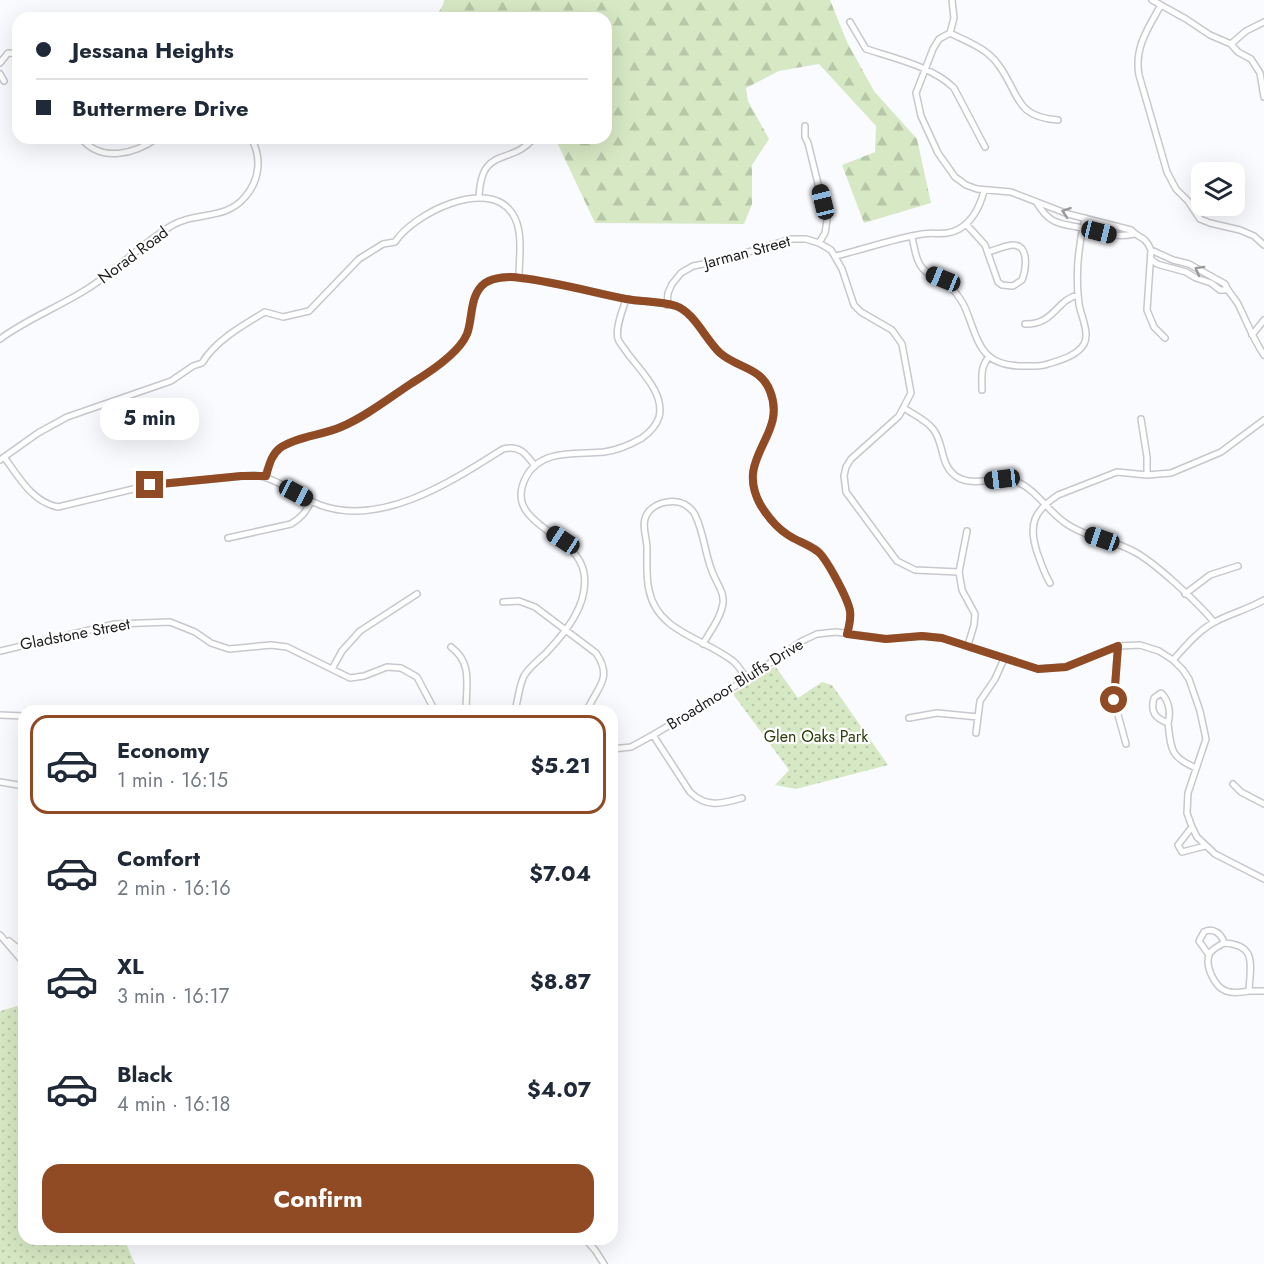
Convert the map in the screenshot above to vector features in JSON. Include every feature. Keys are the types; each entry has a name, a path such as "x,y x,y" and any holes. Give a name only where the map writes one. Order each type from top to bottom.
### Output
{"street":[{"path":"952,0 954,18 950,33 939,39 933,49 916,93 921,116 938,153 955,177 966,185 984,191 1011,192 1037,203 1131,230 1146,240 1151,250 1147,309 1154,327 1165,338"},
{"path":"1152,0 1210,36 1231,44 1238,52 1255,63 1260,72 1264,97"},
{"path":"1161,5 1141,42 1137,61 1169,179 1200,219 1210,224 1240,230 1254,236 1264,245"},
{"path":"850,22 866,49 925,70 946,80 954,87 985,147"},
{"path":"1231,44 1246,31 1264,22"},
{"path":"950,33 980,48 997,63 1015,96 1030,114 1042,119 1058,120"},
{"path":"0,63 8,53 12,53"},
{"path":"0,74 3,81"},
{"path":"805,126 805,137 827,220 825,233 819,243 836,256 854,305 861,312 892,330 902,345 911,393 899,416 851,459 844,476 846,492 897,561 915,570 959,573"},
{"path":"89,144 96,149 125,154 148,144"},
{"name":"Norad Road","path":"0,339 95,284 170,227 186,219 222,213 244,199 253,186 257,174 258,158 253,144"},
{"path":"479,198 480,181 485,169 493,160 521,149 527,144"},
{"path":"836,256 912,237 948,233 966,224 977,209 984,191"},
{"path":"519,277 519,225 506,205 498,200 479,198 433,210 402,231 395,242 383,244 359,259 309,311 283,317 265,312 231,334 208,353 202,363 193,366 171,381 67,417 38,433 2,459 36,498 58,507 150,485 241,476 266,476 311,501 335,509 353,511 382,508 429,492 510,447 522,450 535,466"},
{"path":"1037,203 1041,210 1065,226 1115,236 1134,234"},
{"path":"912,237 921,265 929,273 943,279 952,288 965,307 976,341 989,357 1007,366 1045,365 1074,354 1084,343 1086,337 1078,295 1077,255 1085,218"},
{"path":"966,224 988,252 998,282 1002,285 1013,286 1022,280 1026,260 1020,248 1013,245 988,252"},
{"name":"Jarman Street","path":"667,305 668,293 672,284 681,273 693,266 719,261 791,239 806,239 819,243"},
{"path":"1151,250 1189,264 1225,284 1264,355"},
{"path":"1151,259 1157,264 1186,272 1196,279 1211,283 1220,290 1227,290"},
{"path":"1170,268 1173,260"},
{"path":"266,476 271,460 282,446 339,428 356,420 435,369 463,341 469,327 476,294 480,288 493,279 519,277 626,299 677,306 688,313 722,354 752,369 769,387 774,401 775,415 772,429 756,458 752,475 753,489 771,520 786,534 818,552 827,562 850,611 847,634"},
{"path":"1025,324 1050,317 1065,300 1078,295"},
{"path":"517,705 524,676 576,616 584,574 580,561 563,540 537,524 525,512 521,500 526,476 535,466 566,452 602,452 617,450 633,444 655,426 659,416 660,405 656,392 618,340 618,328 626,299"},
{"path":"1252,335 1264,320"},
{"path":"982,390 981,371 989,357"},
{"path":"904,408 927,422 935,431 943,459 949,470 958,477 976,482 1002,479 1022,484 1074,529 1130,549 1144,557 1214,622"},
{"path":"1141,419 1147,457 1147,475"},
{"path":"1050,583 1044,573 1032,537 1034,519 1045,505 1058,495 1117,472 1147,475 1171,473 1221,452 1264,420"},
{"path":"228,538 291,524 306,511 311,501"},
{"path":"703,644 721,613 722,589 710,567 698,521 693,511 677,502 658,504 649,511 644,521 649,591 653,604 668,623 703,644 732,660 747,679"},
{"path":"967,531 959,573 962,590 975,614 968,645"},
{"path":"1185,594 1210,575 1239,566"},
{"path":"332,669 342,651 360,631 417,594"},
{"path":"1173,660 1200,632 1214,622 1264,600"},
{"path":"503,602 519,601 535,607 596,653 605,673 602,685 590,705"},
{"name":"Gladstone Street","path":"0,651 115,624 159,621 178,624 211,643 229,649 271,645 287,647 350,678 364,676 387,667 410,671 423,684 432,705"},
{"name":"Broadmoor Bluffs Drive","path":"618,748 631,747 654,735 810,638 825,633 886,639 932,636 968,645 1038,669 1051,669 1080,663 1118,646 1148,647 1173,660 1189,679 1205,729 1204,747 1190,783 1187,802 1192,827 1205,846 1215,854 1264,879"},
{"path":"1118,646 1114,700 1126,744"},
{"path":"451,647 461,654 466,668 466,705"},
{"path":"976,733 980,701 995,679 1004,659"},
{"path":"1168,723 1158,719 1152,710 1154,698 1161,693 1167,700 1171,750 1182,761 1196,768"},
{"path":"909,718 937,713 978,717"},
{"path":"0,715 18,716"},
{"path":"654,735 696,798 714,804 723,804 742,798"},
{"path":"0,782 18,785"},
{"path":"1233,784 1241,792 1264,804"},
{"path":"1192,827 1178,845 1182,852 1205,846"},
{"path":"1224,943 1220,934 1213,930 1204,932 1199,941 1209,955 1209,967 1219,988 1229,993 1264,991"},
{"path":"0,934 18,948"},
{"path":"0,934 18,956"},
{"path":"1209,955 1224,943 1244,948 1250,956 1252,965 1250,991"},
{"path":"590,1245 604,1264"}],"green space":[{"path":"444,0 830,0 847,42 874,91 917,139 931,203 864,223 842,165 875,152 876,126 819,64 779,71 746,88 748,101 769,139 752,165 752,204 744,224 595,223 558,144 612,144 612,12 439,12"},
{"name":"Glen Oaks Park","path":"775,666 798,698 822,682 832,685 888,765 796,789 775,785 789,770 733,694"},
{"path":"18,1006 18,1245 127,1245 135,1264 0,1264 0,1011"}],"route":[{"path":"150,485 241,476 266,476 271,460 282,446 339,428 356,420 435,369 463,341 469,327 476,294 486,282 493,279 519,277 626,299 677,306 688,313 712,345 722,354 752,369 769,387 774,401 775,415 772,429 756,458 752,475 753,489 771,520 786,534 818,552 827,562 850,611 847,634 886,639 922,636 942,638 1038,669 1066,667 1080,663 1118,646 1114,700"}]}
